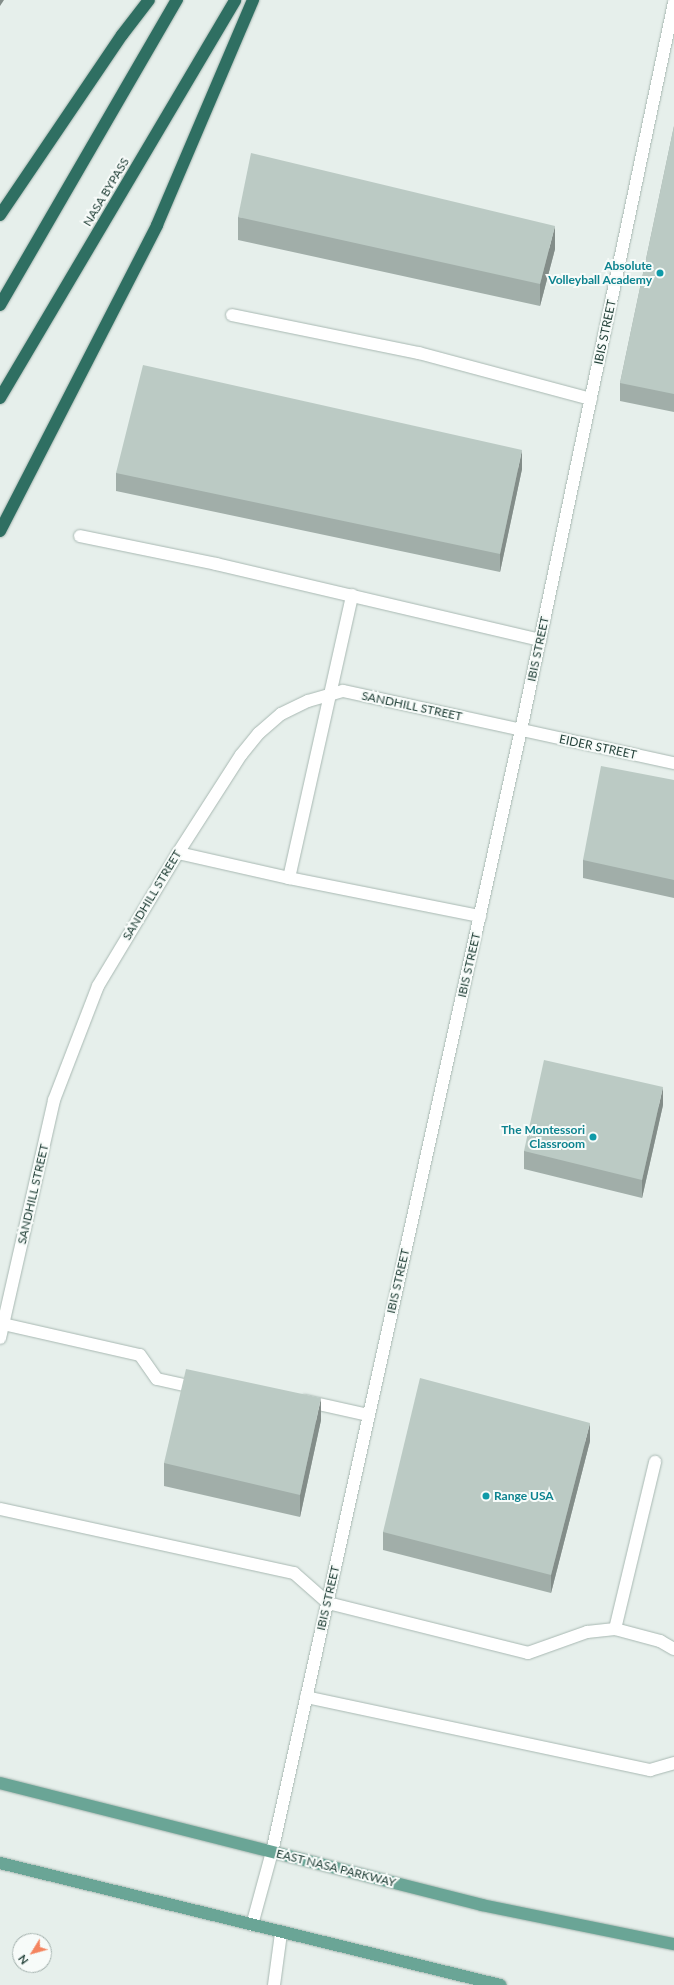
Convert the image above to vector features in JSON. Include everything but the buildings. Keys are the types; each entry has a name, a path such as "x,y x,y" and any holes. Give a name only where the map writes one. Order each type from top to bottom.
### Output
{"highway":[{"path":"0,215 122,35 149,0"},
{"path":"0,305 177,0"},
{"name":"NASA BYPASS","path":"0,398 235,0"},
{"path":"0,531 157,225 253,0"}],"main road":[{"name":"EAST NASA PARKWAY","path":"0,1783 482,1905 674,1944"},
{"path":"0,1863 281,1933 500,1985"}],"street":[{"name":"IBIS STREET","path":"252,1925 272,1852 521,730 674,3"},
{"path":"232,315 419,353 591,399"},
{"path":"80,536 352,595 540,640"},
{"path":"289,878 352,595"},
{"name":"SANDHILL STREET","path":"0,1338 54,1100 98,986 178,853 241,755 259,733 281,714 308,701 343,691 521,730"},
{"name":"EIDER STREET","path":"521,730 674,763"},
{"path":"178,853 289,878 480,916"},
{"path":"3,1324 140,1355 157,1379 202,1389 209,1386"},
{"path":"291,1398 368,1415"},
{"path":"615,1629 655,1462"},
{"path":"0,1508 294,1573 328,1603 528,1653 587,1632 615,1629 660,1641 674,1649"},
{"path":"306,1696 650,1770 674,1763"},
{"path":"274,1985 281,1933"}],"place":[{"name":"Absolute Volleyball Academy","path":"660,273"},
{"name":"The Montessori Classroom","path":"593,1137"},
{"name":"Range USA","path":"486,1496"}]}
